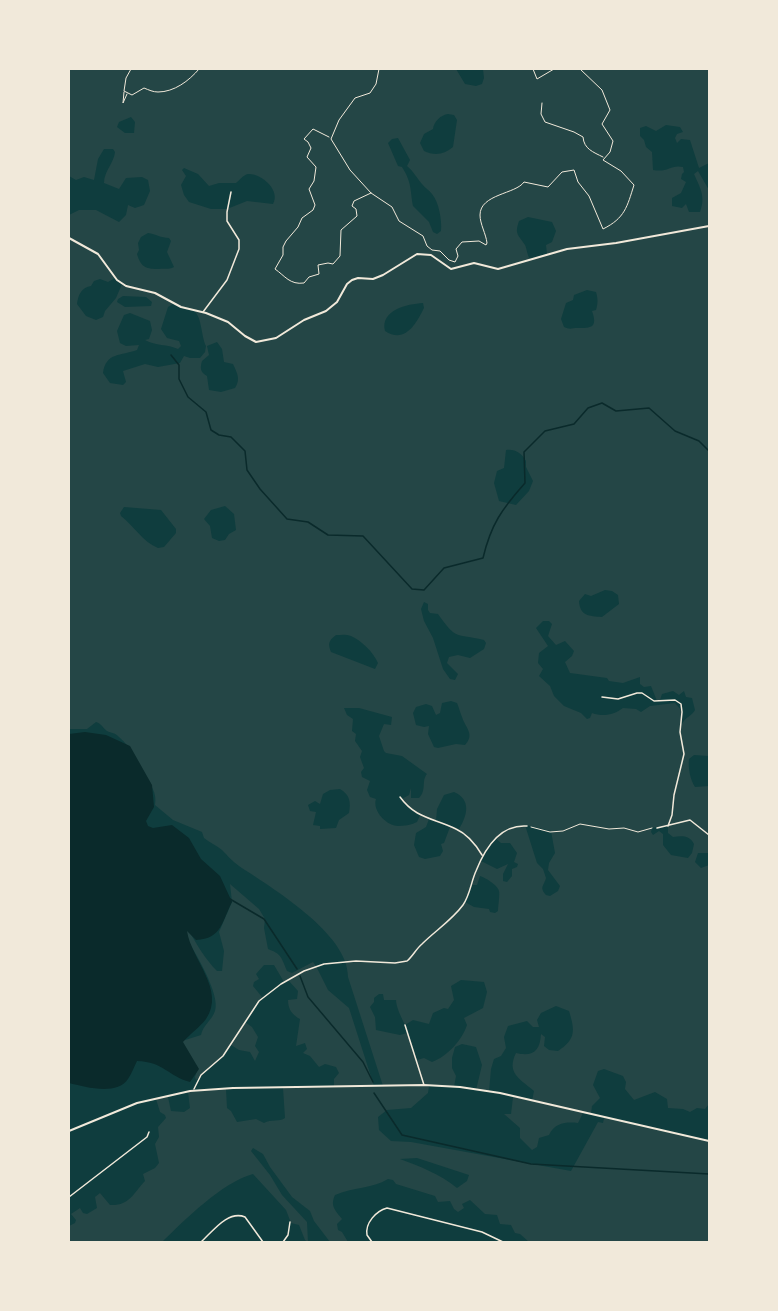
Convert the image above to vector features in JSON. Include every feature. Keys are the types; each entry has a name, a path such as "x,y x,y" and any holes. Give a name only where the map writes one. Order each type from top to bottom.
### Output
{"street":[{"path":"203,313 227,280 239,249 239,240 227,221 231,192"},
{"path":"69,238 98,254 117,280 126,286 155,293 181,308 231,323 248,339 260,342 276,338 304,320 326,311 337,302 347,284 352,280 373,279 383,275 417,254 431,255 451,269 474,263 495,269 567,249 616,243 709,226"},
{"path":"603,697 618,699 642,693 654,701 675,700 681,704 680,732 684,754 668,826"},
{"path":"400,797 409,808 418,814 460,831 483,855"},
{"path":"657,828 690,820 709,835"},
{"path":"193,1090 201,1075 223,1056 260,1001 281,984 304,971 324,964 356,961 399,963 410,959 419,946 462,906 476,869 489,844 506,830 521,825 527,826"},
{"path":"405,1025 424,1085"},
{"path":"69,1131 137,1103 193,1090 424,1085 500,1093 709,1141"},
{"path":"69,1197 147,1137 149,1132"},
{"path":"372,1242 367,1235 367,1225 379,1211 389,1208 482,1232 503,1242"},
{"path":"201,1242 229,1217 237,1215 245,1217 263,1242"},
{"path":"284,1242 288,1235 290,1222"}],"path":[{"path":"128,94 123,103 127,74 131,69"},
{"path":"124,91 128,94 135,94 144,88 164,92 187,81 199,69"},
{"path":"331,139 339,120 355,98 370,93 376,84 379,69"},
{"path":"533,69 537,79 554,69"},
{"path":"371,193 354,201 352,206 356,209 357,216 341,230 340,256 333,264 321,263 318,265 316,276 309,277 304,283 296,284 283,278 275,269 283,255 286,241 298,227 302,218 313,210 315,205 309,189 314,181 316,167 307,157 311,148 304,138 314,129 331,139 350,170 371,193 392,207 399,221 423,236 427,246 432,250 440,251 449,260 455,262 458,256 456,249 462,242 479,241 486,245 479,216 481,209 492,199 520,187 524,182 548,188 560,173 564,172 574,170 578,182 589,196 603,229 617,222 625,211 634,185 621,171 603,160 610,152 613,141 602,124 610,110 602,90 580,69"},
{"path":"542,103 541,114 545,122 583,137 584,144 589,150 605,158"},
{"path":"527,826 550,832 563,831 580,824 624,828 638,832 657,828"}],"shaded area":[{"path":"69,69 456,69 465,84 476,86 482,84 483,69 709,70 709,163 699,168 690,140 681,139 677,143 675,138 677,134 683,132 680,127 666,125 656,131 646,126 640,128 640,136 652,152 653,170 683,167 684,172 681,179 686,182 681,193 672,198 672,206 682,208 686,204 689,212 700,212 702,197 694,174 698,171 709,190 709,756 694,755 689,759 689,770 695,787 709,786 709,853 698,853 695,862 701,868 709,865 709,1104 705,1109 697,1108 690,1112 668,1108 667,1099 655,1092 634,1100 625,1089 626,1082 623,1076 604,1069 598,1071 593,1085 600,1098 592,1106 591,1114 583,1113 578,1123 558,1125 549,1135 539,1138 537,1147 532,1150 520,1138 520,1128 504,1114 511,1114 513,1097 532,1101 534,1091 516,1075 513,1060 516,1053 527,1054 537,1049 541,1034 545,1037 544,1046 549,1050 558,1051 568,1042 573,1029 569,1011 556,1006 541,1013 537,1020 539,1027 533,1027 527,1021 508,1026 504,1037 506,1048 501,1056 494,1059 491,1069 489,1092 476,1090 482,1065 476,1047 462,1044 455,1047 452,1058 452,1068 456,1076 454,1087 429,1086 428,1093 411,1108 387,1110 378,1117 379,1130 391,1141 411,1142 571,1171 598,1122 603,1123 604,1118 709,1142 709,1242 529,1242 520,1234 515,1233 511,1225 500,1224 497,1215 485,1214 470,1200 462,1204 464,1208 458,1212 450,1201 438,1202 435,1196 396,1184 393,1180 388,1179 376,1185 335,1195 333,1205 342,1219 337,1224 338,1230 348,1242 330,1242 314,1221 310,1211 292,1197 263,1154 253,1148 251,1151 282,1195 307,1222 308,1242 299,1225 291,1223 286,1210 253,1174 216,1194 162,1242 69,1242 69,1226 76,1220 71,1214 80,1208 83,1213 87,1214 97,1208 95,1197 100,1193 110,1205 122,1204 134,1195 145,1181 143,1174 155,1168 159,1163 155,1144 159,1137 158,1127 166,1118 160,1112 156,1099 168,1097 171,1111 184,1112 190,1108 188,1092 226,1089 227,1108 237,1122 256,1119 264,1123 285,1118 283,1088 334,1087 334,1079 339,1073 336,1067 325,1064 319,1067 310,1056 303,1053 307,1049 305,1043 296,1046 300,1019 291,1011 288,1000 297,999 298,991 288,980 284,982 274,965 264,965 256,974 259,979 254,982 253,986 262,997 245,1022 252,1027 258,1037 255,1046 259,1052 255,1061 250,1052 239,1050 231,1045 222,1057 196,1080 198,1068 185,1053 182,1041 201,1035 214,1014 216,1004 206,973 185,936 186,930 189,931 213,967 217,971 222,971 224,951 219,932 232,902 230,884 259,909 265,919 264,928 268,949 280,956 287,971 292,973 313,962 328,990 349,1008 374,1086 383,1086 345,961 323,929 288,899 204,838 202,832 173,820 155,805 155,796 151,786 131,750 118,736 96,722 87,729 69,729 69,215 79,210 96,210 119,222 126,215 128,205 135,208 144,205 150,191 148,180 142,177 126,178 119,189 104,183 114,156 113,149 104,149 98,159 94,180 84,177 76,180 69,176","holes":["448,114 454,115 457,120 453,147 443,153 431,154 424,151 420,143 424,134 433,129 438,119","131,117 135,122 134,133 125,133 117,127 119,122","398,138 410,160 407,166 432,194 436,202 440,212 441,227 441,231 437,234 413,206 409,182 402,167 398,166 388,143 392,139","184,168 198,174 209,186 219,183 236,183 248,174 259,176 269,184 275,199 273,204 247,201 227,209 211,209 189,202 181,185 186,176 182,170","528,217 552,222 556,231 552,242 546,245 547,254 530,259 517,232 519,221","148,233 169,238 171,241 167,252 174,267 148,268 140,262 137,254 141,237","115,278 122,284 103,317 96,320 86,316 77,304 81,292 91,286 94,281 100,279 108,282","587,290 596,292 597,303 596,310 592,311 594,321 592,326 568,328 564,327 561,319 566,303 573,300 574,295","123,296 146,297 152,302 151,306 125,307 117,302","423,303 424,308 413,326 404,334 398,335 385,331 387,318 396,310","173,304 189,309 195,312 200,320 206,346 205,352 200,358 184,356 180,363 158,367 145,364 123,371 126,382 123,385 110,383 103,373 107,361 115,356 137,350 139,345 126,346 120,343 117,331 124,315 130,313 150,321 152,330 149,339 145,340 178,349 181,346 179,341 167,338 161,329 168,307","217,342 222,349 224,362 233,364 236,370 237,385 235,388 221,392 209,390 207,376 201,368 202,361 209,355 207,346","506,450 515,451 526,461 526,467 533,481 529,491 516,505 499,501 494,483 497,471 504,468","225,506 234,514 236,530 225,540 219,541 212,538 210,526 204,519 211,510","124,507 161,510 176,529 176,533 164,547 158,548 148,542 121,516 120,513","605,590 618,595 619,604 602,617 586,614 579,601 585,594 591,596","424,602 428,604 430,613 438,614 453,632 484,640 486,643 484,649 470,658 458,655 449,657 447,663 458,674 455,680 450,679 443,669 433,638 424,621 421,609","543,621 549,621 552,624 548,636 556,645 565,641 574,651 565,662 570,673 607,678 609,681 623,683 640,677 640,684 644,687 651,686 657,701 660,700 662,694 673,691 679,695 684,691 686,697 692,698 695,710 682,724 681,710 675,703 650,706 641,712 636,709 623,708 608,715 592,713 587,719 581,713 564,706 554,696 550,686 539,676 543,669 538,663 539,653 548,646 536,628","336,635 351,636 367,647 378,663 375,669 331,652 329,643","451,701 457,703 470,734 465,745 434,747 428,734 429,726 416,725 413,713 416,707 426,704 432,706 436,715 440,713 442,703","344,708 359,708 392,717 391,725 384,724 379,736 384,751 402,756 427,774 423,792 419,798 411,798 411,788 409,795 402,799 409,808 420,815 417,822 398,826 385,821 378,813 376,799 370,797 367,790 370,781 362,777 361,772 364,768 360,757 362,751 355,741 356,734 352,731 353,719 347,715","340,789 349,799 349,813 339,820 336,828 320,829 320,826 313,825 316,812 310,811 308,805 315,801 320,804 323,794 330,790","454,792 464,799 466,814 459,829 450,827 444,843 441,844 443,851 440,856 425,859 419,857 414,845 416,833 426,827 429,819 436,821 437,809 444,795","525,825 551,831 555,853 548,870 560,886 558,891 550,896 546,895 542,888 546,878 543,869 537,863","668,825 668,833 673,837 682,836 690,839 694,844 692,853 688,858 671,855 663,845 663,834 659,831 653,835 651,832 652,828","495,838 501,843 510,843 517,853 514,862 518,864 517,867 512,869 512,876 507,882 503,881 503,874 508,864 497,869 481,861 489,844","480,876 498,889 498,911 495,913 490,912 489,909 474,907 465,902 472,885 477,885","461,980 484,982 487,992 483,1008 464,1018 467,1025 458,1042 444,1056 432,1062 424,1058 417,1060 407,1033 400,1035 376,1030 375,1017 370,1007 374,998 379,994 383,994 384,1000 396,1000 405,1025 413,1020 429,1024 433,1013 444,1008 448,1009 454,1000 451,986","417,1158 469,1175 467,1181 457,1188 422,1168 400,1159"]},
{"path":"85,732 106,735 130,746 152,785 154,807 146,821 148,826 153,828 172,825 189,838 201,859 220,876 232,902 216,933 205,939 196,940 187,931 206,975 212,997 211,1008 206,1019 183,1042 199,1069 190,1082 154,1064 137,1061 128,1079 116,1087 100,1089 69,1083 69,734"}],"waterway":[{"path":"171,355 179,365 179,379 188,397 206,412 211,430 219,435 231,437 245,451 247,470 260,489 287,519 308,522 328,535 363,536 412,589 424,590 444,568 483,558 498,518 525,483 524,452 545,431 574,424 588,408 602,403 616,411 649,408 675,431 699,441 709,451"},
{"path":"230,899 264,919 297,969"},
{"path":"300,976 308,997 363,1062 373,1082"},
{"path":"374,1093 402,1135 531,1164 709,1174"}]}
